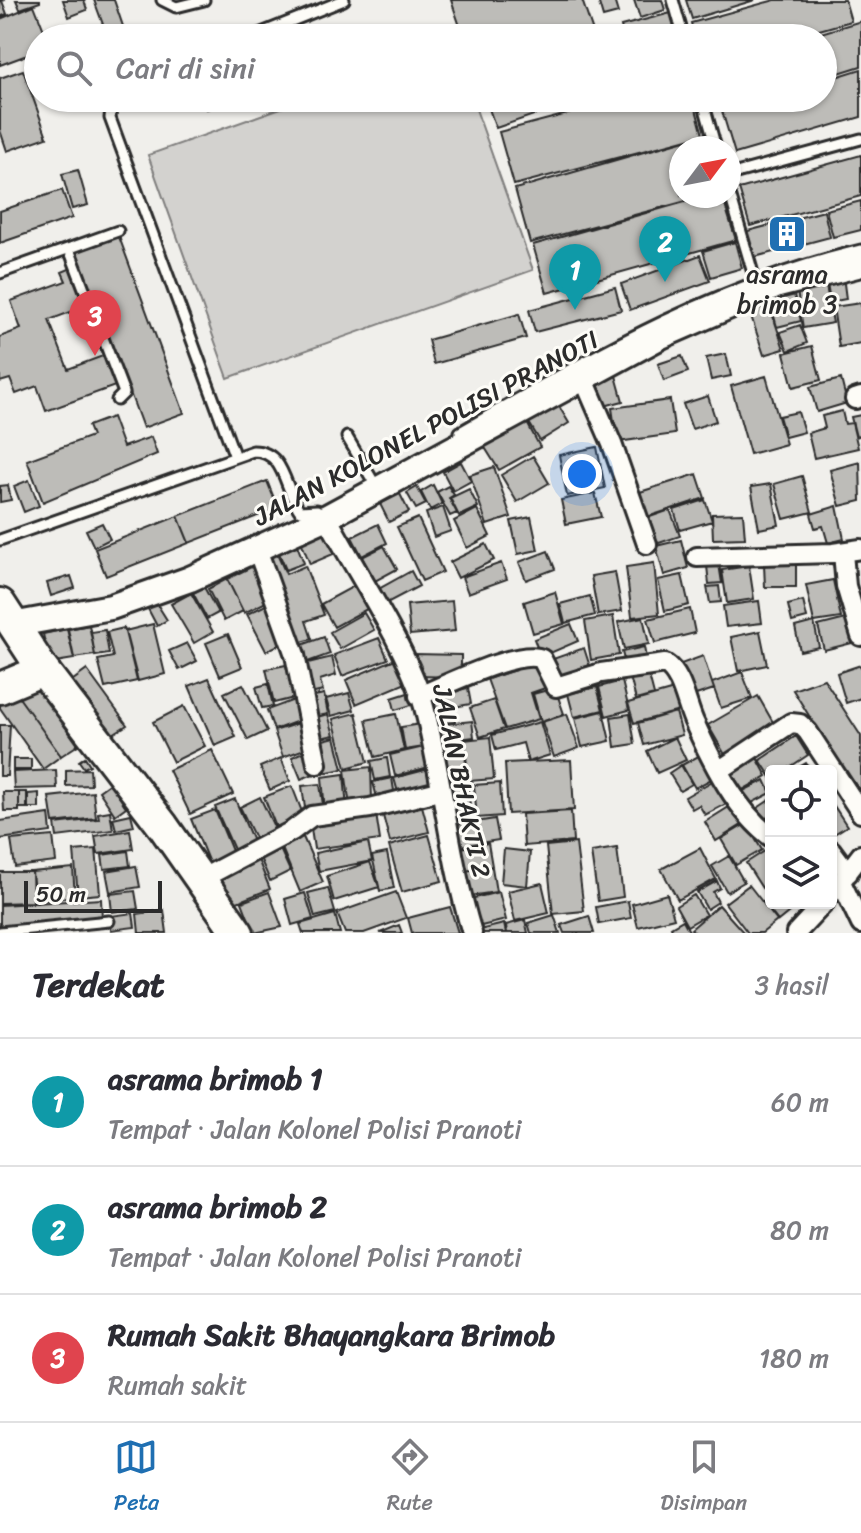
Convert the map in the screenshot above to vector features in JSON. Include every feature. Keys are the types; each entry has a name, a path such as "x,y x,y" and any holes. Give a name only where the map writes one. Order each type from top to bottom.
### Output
{"main road":[{"path":"6,614 43,670 201,879 238,933"},
{"path":"0,688 43,670"}],"street":[{"name":"JALAN KOLONEL POLISI PRANOTI","path":"6,614 71,616 140,598 327,517 661,336 757,293 861,264"},
{"path":"583,377 612,444 647,544"},
{"name":"JALAN BHAKTI 2","path":"327,517 397,646 419,696 451,859 472,933"},
{"path":"257,549 295,655 317,764"},
{"path":"697,557 852,551 846,586 861,636"},
{"path":"419,696 486,668 529,657 542,659 556,687 601,673 665,664 679,681 695,724 718,770 734,795 765,830"},
{"path":"726,766 791,723 797,723 808,732 861,813"},
{"path":"201,879 292,831 312,816 370,808 439,791"},
{"path":"846,891 861,855"},
{"path":"837,866 861,924"},
{"path":"796,933 818,909"}],"lane":[{"path":"162,0 176,7 204,0"},
{"path":"284,24 344,0"},
{"path":"673,0 680,24"},
{"path":"111,112 110,118 235,457"},
{"path":"706,112 713,136"},
{"path":"741,172 861,139"},
{"path":"734,208 755,280"},
{"path":"0,273 118,231"},
{"path":"69,249 124,393 117,400"},
{"path":"0,540 253,451 270,455 285,476 297,508 306,513 373,481 633,334 755,280 794,266 861,250"},
{"path":"347,437 373,481"},
{"path":"0,932 109,921"}],"shaded area":[{"path":"269,112 477,112 533,270 228,378 148,155"}],"building":[{"path":"0,0 5,0 2,1 7,14 0,17"},
{"path":"16,0 40,0 40,2 20,9"},
{"path":"63,0 84,0 87,10 69,17"},
{"path":"94,0 114,0 122,24 103,24"},
{"path":"451,0 582,0 590,24 459,24"},
{"path":"598,0 614,0 618,13 603,17"},
{"path":"634,0 662,0 665,10 640,18"},
{"path":"686,0 755,0 692,19"},
{"path":"775,0 845,0 851,21 837,25 691,23"},
{"path":"34,5 41,24 24,24 24,56 0,65 0,19"},
{"path":"671,13 674,24 629,24"},
{"path":"861,21 861,66 837,74 837,28"},
{"path":"861,69 861,117 741,152 741,136 730,136 722,112 837,112 837,77"},
{"path":"23,70 24,112 38,112 47,137 7,151 0,130 0,78"},
{"path":"490,112 542,112 496,128"},
{"path":"575,112 697,112 703,135 669,136 669,144 514,185 499,132"},
{"path":"669,145 669,206 530,243 515,189"},
{"path":"861,155 861,196 750,226 741,188"},
{"path":"78,170 88,205 72,209 62,174"},
{"path":"62,190 72,218 0,243 0,211"},
{"path":"861,201 861,230 833,237 826,210"},
{"path":"669,206 726,208 736,240 547,293 533,245"},
{"name":"asrama brimob 3","path":"824,211 830,237 751,258 744,232"},
{"path":"118,234 184,413 143,428 126,382 46,411 37,386 16,394 10,379 0,382 0,337 21,329 11,301 66,281 62,272 79,265 73,250","holes":["84,307 103,356 68,369 49,320"]},
{"path":"735,242 742,268 711,277 703,251"},
{"path":"700,255 710,281 630,310 621,284"},
{"path":"843,276 846,299 830,302 826,278"},
{"path":"826,286 833,323 803,328 797,291"},
{"path":"615,287 621,310 535,332 529,310"},
{"path":"793,291 801,321 777,327 769,298"},
{"path":"767,298 784,349 764,355 747,304"},
{"path":"861,303 861,343 839,347 833,307"},
{"path":"519,314 526,338 434,364 428,340"},
{"path":"800,325 807,343 788,351 780,332"},
{"path":"812,346 821,380 793,387 784,353"},
{"path":"726,354 731,376 711,380 706,358"},
{"path":"682,356 688,372 664,381 658,364"},
{"path":"615,372 623,401 604,406 596,378"},
{"path":"766,376 786,444 750,454 731,386"},
{"path":"841,379 847,403 817,412 810,387"},
{"path":"708,396 716,421 692,429 683,404"},
{"path":"670,400 675,434 617,442 612,408"},
{"path":"557,403 569,423 540,441 528,421"},
{"path":"842,411 845,424 852,423 858,448 814,458 808,433 825,428 822,416"},
{"path":"798,412 804,432 785,437 779,416"},
{"path":"861,415 861,435 856,437 851,417"},
{"path":"112,417 123,447 151,437 157,454 43,502 27,460 92,436 88,426"},
{"path":"526,421 540,447 499,470 484,446"},
{"path":"597,447 605,488 567,496 559,455"},
{"path":"533,456 549,483 517,502 501,475"},
{"path":"461,462 471,481 453,491 443,472"},
{"path":"860,462 861,501 840,506 830,470"},
{"path":"494,467 511,517 487,525 470,475"},
{"path":"697,474 705,498 647,517 640,492"},
{"path":"802,476 812,512 784,519 774,484"},
{"path":"29,480 39,506 24,512 14,486"},
{"path":"267,481 278,508 189,543 178,516"},
{"path":"771,484 779,525 759,529 751,487"},
{"path":"8,485 11,500 0,502 0,486"},
{"path":"433,485 442,504 430,510 421,492"},
{"path":"448,486 454,495 449,498 457,513 450,516 437,492"},
{"path":"417,487 426,504 416,509 407,493"},
{"path":"469,489 478,507 459,516 450,498"},
{"path":"595,493 601,517 566,524 561,500"},
{"path":"400,494 409,512 389,522 380,504"},
{"path":"705,500 712,521 680,530 674,510"},
{"path":"837,506 844,539 828,543 823,526 815,528 811,514"},
{"path":"443,507 451,531 434,537 426,513"},
{"path":"477,509 490,536 467,548 454,521"},
{"path":"670,510 680,536 656,544 647,518"},
{"path":"743,513 745,538 713,539 712,514"},
{"path":"178,516 189,543 106,576 95,549"},
{"path":"531,517 538,550 518,554 511,521"},
{"path":"418,518 443,572 422,581 397,527"},
{"path":"102,523 110,539 94,547 86,530"},
{"path":"378,524 387,543 362,556 352,537"},
{"path":"329,530 338,552 310,564 301,541"},
{"path":"681,540 688,568 664,575 656,546"},
{"path":"486,544 494,560 458,578 450,562"},
{"path":"297,545 304,563 286,570 279,553"},
{"path":"384,546 397,569 375,581 362,557"},
{"path":"548,551 555,569 526,580 519,562"},
{"path":"277,554 286,574 305,566 324,615 306,621 312,639 298,643 264,560"},
{"path":"501,563 507,579 468,593 462,577"},
{"path":"654,563 659,614 632,617 626,567"},
{"path":"719,564 722,583 709,584 707,566"},
{"path":"764,564 796,564 796,587 765,587"},
{"path":"253,566 270,600 244,613 227,579"},
{"path":"749,566 754,599 727,603 722,570"},
{"path":"411,571 419,586 385,604 377,590"},
{"path":"615,572 622,611 598,615 591,576"},
{"path":"682,575 689,605 665,611 658,580"},
{"path":"71,576 75,588 51,596 47,583"},
{"path":"227,579 243,611 224,621 208,589"},
{"path":"833,580 841,618 814,622 806,585"},
{"path":"354,586 367,609 334,627 321,604"},
{"path":"719,586 721,602 710,603 707,587"},
{"path":"204,587 218,613 207,619 193,593"},
{"path":"555,592 564,624 533,633 524,602"},
{"path":"191,593 213,632 194,643 171,604"},
{"path":"590,596 595,615 565,623 560,604"},
{"path":"452,601 455,631 410,635 407,605"},
{"path":"759,601 762,623 726,627 723,606"},
{"path":"803,601 807,618 792,622 788,605"},
{"path":"157,604 167,620 157,626 148,609"},
{"path":"268,604 287,641 266,651 247,614"},
{"path":"690,609 695,633 655,643 648,619"},
{"path":"364,613 374,630 340,649 330,632"},
{"path":"613,616 619,655 591,660 585,621"},
{"path":"643,617 649,644 624,649 618,622"},
{"path":"854,617 860,641 824,650 818,626"},
{"path":"814,622 819,647 800,651 795,627"},
{"path":"153,624 165,674 138,681 125,631"},
{"path":"571,624 578,641 541,657 534,639"},
{"path":"89,625 95,655 74,658 68,629"},
{"path":"124,628 137,681 105,688 98,660 113,657 107,632"},
{"path":"67,629 74,659 49,663 43,634"},
{"path":"105,630 109,654 95,656 91,632"},
{"path":"760,631 767,665 738,671 731,637"},
{"path":"228,634 242,667 220,676 206,643"},
{"path":"324,637 330,654 302,664 296,647"},
{"path":"379,638 388,659 342,676 334,655"},
{"path":"187,643 197,661 179,670 169,651"},
{"path":"644,647 647,664 626,668 622,652"},
{"path":"584,648 592,673 558,684 550,660"},
{"path":"415,654 461,655 461,677 415,676"},
{"path":"703,656 714,689 690,697 678,665"},
{"path":"332,657 336,675 320,680 323,691 306,695 300,665"},
{"path":"395,659 406,683 356,704 346,680"},
{"path":"540,662 551,686 531,693 539,719 505,729 487,679"},
{"path":"286,665 294,698 274,703 266,669"},
{"path":"861,665 861,698 846,703 837,673"},
{"path":"87,670 127,725 108,737 69,683"},
{"path":"648,672 654,695 636,700 630,677"},
{"path":"742,672 752,698 721,708 712,683"},
{"path":"209,678 236,737 215,746 189,686"},
{"path":"824,679 861,736 861,787 856,791 793,690"},
{"path":"622,681 629,710 606,716 599,687"},
{"path":"35,684 78,745 61,756 15,692"},
{"path":"243,684 267,731 248,740 224,693"},
{"path":"268,684 273,706 262,708 256,687"},
{"path":"597,687 603,710 574,717 568,694"},
{"path":"468,688 471,704 436,710 434,694"},
{"path":"555,688 564,714 541,722 533,694"},
{"path":"681,688 687,709 634,723 628,703"},
{"path":"414,691 418,703 395,710 392,698"},
{"path":"15,692 61,756 43,769 0,708 0,703"},
{"path":"349,693 354,710 331,716 326,699"},
{"path":"324,694 328,714 309,718 305,698"},
{"path":"758,696 778,731 728,760 708,725"},
{"path":"294,700 301,720 274,730 267,710"},
{"path":"494,700 504,729 480,737 470,708"},
{"path":"184,706 205,746 173,762 153,722"},
{"path":"454,710 455,722 435,724 434,712"},
{"path":"603,711 610,741 582,747 575,718"},
{"path":"676,712 682,735 644,745 638,723"},
{"path":"356,713 368,762 346,768 333,719"},
{"path":"328,714 334,735 316,739 310,719"},
{"path":"396,714 404,750 375,757 366,720"},
{"path":"567,714 579,748 554,757 542,722"},
{"path":"630,714 635,744 615,747 611,717"},
{"path":"472,721 474,737 437,742 435,725"},
{"path":"302,722 310,747 283,757 274,731"},
{"path":"540,722 550,755 528,762 523,743 496,750 492,735"},
{"path":"421,724 424,747 405,750 401,727"},
{"path":"0,725 10,725 7,776 0,776"},
{"path":"796,736 808,755 793,765 765,765 765,768 760,760"},
{"path":"335,737 343,769 323,773 315,742"},
{"path":"490,737 494,779 469,781 464,740"},
{"path":"675,737 686,760 657,773 647,751"},
{"path":"463,740 467,770 440,774 435,744"},
{"path":"424,747 429,767 395,776 390,755"},
{"path":"309,749 319,772 301,779 292,757"},
{"path":"212,750 233,794 190,814 169,770"},
{"path":"704,753 717,776 695,788 682,765"},
{"path":"756,756 765,777 737,793 726,774"},
{"path":"85,757 90,765 84,768 79,761"},
{"path":"281,758 290,781 270,790 260,767"},
{"path":"387,758 390,777 375,780 371,761"},
{"path":"13,759 31,759 31,770 13,770"},
{"path":"571,760 574,810 508,814 505,763"},
{"path":"681,765 692,784 680,791 669,773"},
{"path":"371,767 372,801 350,807 345,770"},
{"path":"90,769 91,785 66,786 66,770"},
{"path":"429,769 433,789 399,796 394,778"},
{"path":"56,770 57,788 14,789 13,772"},
{"path":"344,774 347,809 325,811 322,777"},
{"path":"466,774 472,820 453,821 444,779"},
{"path":"721,776 728,788 719,793 726,804 705,815 699,805 692,809 685,797"},
{"path":"392,778 395,797 378,802 373,782"},
{"path":"765,780 765,796 750,804 743,791"},
{"path":"110,783 126,807 115,815 99,791"},
{"path":"500,783 502,816 477,818 474,785"},
{"path":"320,784 323,805 305,808 302,786"},
{"path":"292,786 304,817 276,827 264,797"},
{"path":"3,792 19,792 19,811 4,811"},
{"path":"19,792 27,792 27,808 19,808"},
{"path":"93,792 96,818 53,823 49,797"},
{"path":"39,793 39,808 28,808 28,794"},
{"path":"260,797 275,829 255,838 240,807"},
{"path":"235,799 255,846 236,854 215,807"},
{"path":"421,802 429,832 390,842 382,812"},
{"path":"737,802 748,821 716,841 705,822"},
{"path":"765,803 765,819 763,820 756,809"},
{"path":"215,810 235,858 211,868 191,819"},
{"path":"110,811 113,830 57,837 55,824 99,819 98,813"},
{"path":"571,811 573,842 524,846 522,814"},
{"path":"837,811 847,826 837,832"},
{"path":"49,814 51,832 0,839 0,821"},
{"path":"131,814 134,826 116,830 113,818"},
{"path":"376,814 380,840 314,849 310,822"},
{"path":"495,819 499,840 460,846 456,825"},
{"path":"746,824 762,850 736,865 721,839"},
{"path":"130,830 133,849 98,854 95,836"},
{"path":"429,835 442,881 402,892 389,846"},
{"path":"53,836 56,862 15,867 11,840"},
{"path":"303,837 323,882 300,892 281,846"},
{"path":"368,842 372,861 319,871 315,853"},
{"path":"488,843 492,866 465,871 461,848"},
{"path":"576,843 584,911 553,914 546,846"},
{"path":"617,848 623,897 598,901 591,852"},
{"path":"700,848 716,879 678,900 661,869"},
{"path":"96,849 100,894 78,896 74,851"},
{"path":"280,849 290,871 270,881 260,858"},
{"path":"504,849 530,852 527,886 501,883"},
{"path":"128,851 130,866 104,869 102,855"},
{"path":"765,851 765,886 762,888 746,863"},
{"path":"387,853 394,888 380,891 372,856"},
{"path":"729,856 744,882 727,892 712,866"},
{"path":"257,857 270,889 232,904 219,872"},
{"path":"370,862 379,887 334,901 327,876"},
{"path":"136,866 140,887 110,892 106,871"},
{"path":"492,867 496,892 469,896 465,871"},
{"path":"73,868 75,897 35,901 32,872"},
{"path":"0,872 32,872 33,902 0,903"},
{"path":"717,881 720,888 713,892 718,902 707,909 697,892"},
{"path":"542,883 549,913 515,921 508,891"},
{"path":"749,885 777,921 762,933 748,933 725,903"},
{"path":"328,888 335,912 315,917 308,893"},
{"path":"135,891 138,909 112,912 110,894"},
{"path":"269,892 282,927 254,933 242,902"},
{"path":"396,892 406,918 364,933 345,933 337,913"},
{"path":"499,892 506,920 477,927 470,899"},
{"path":"305,893 313,919 292,925 285,899"},
{"path":"667,894 674,918 638,927 632,904"},
{"path":"694,895 706,915 687,926 676,906"},
{"path":"101,899 102,919 0,926 0,905"},
{"path":"628,901 631,918 599,924 596,907"},
{"path":"719,905 744,933 695,933 691,929"},
{"path":"450,907 458,933 412,933 408,918"},
{"path":"769,909 793,909 778,921"},
{"path":"164,910 167,933 139,933 137,914"},
{"path":"133,913 135,927 111,930 110,916"},
{"path":"335,914 340,933 303,933 300,924"},
{"path":"554,915 560,933 531,933 528,923"},
{"path":"589,916 594,933 564,933 561,925"},
{"path":"525,920 528,933 507,933 506,925"},
{"path":"683,920 690,933 674,933 671,927"},
{"path":"504,924 506,933 480,933 479,930"},
{"path":"399,925 402,933 380,933"}],"place":[{"name":"asrama brimob 3","path":"787,234"},
{"name":"asrama brimob 2","path":"665,282"},
{"name":"asrama brimob 1","path":"575,310"},
{"name":"Rumah Sakit Bhayangkara Brimob","path":"95,356"}]}
